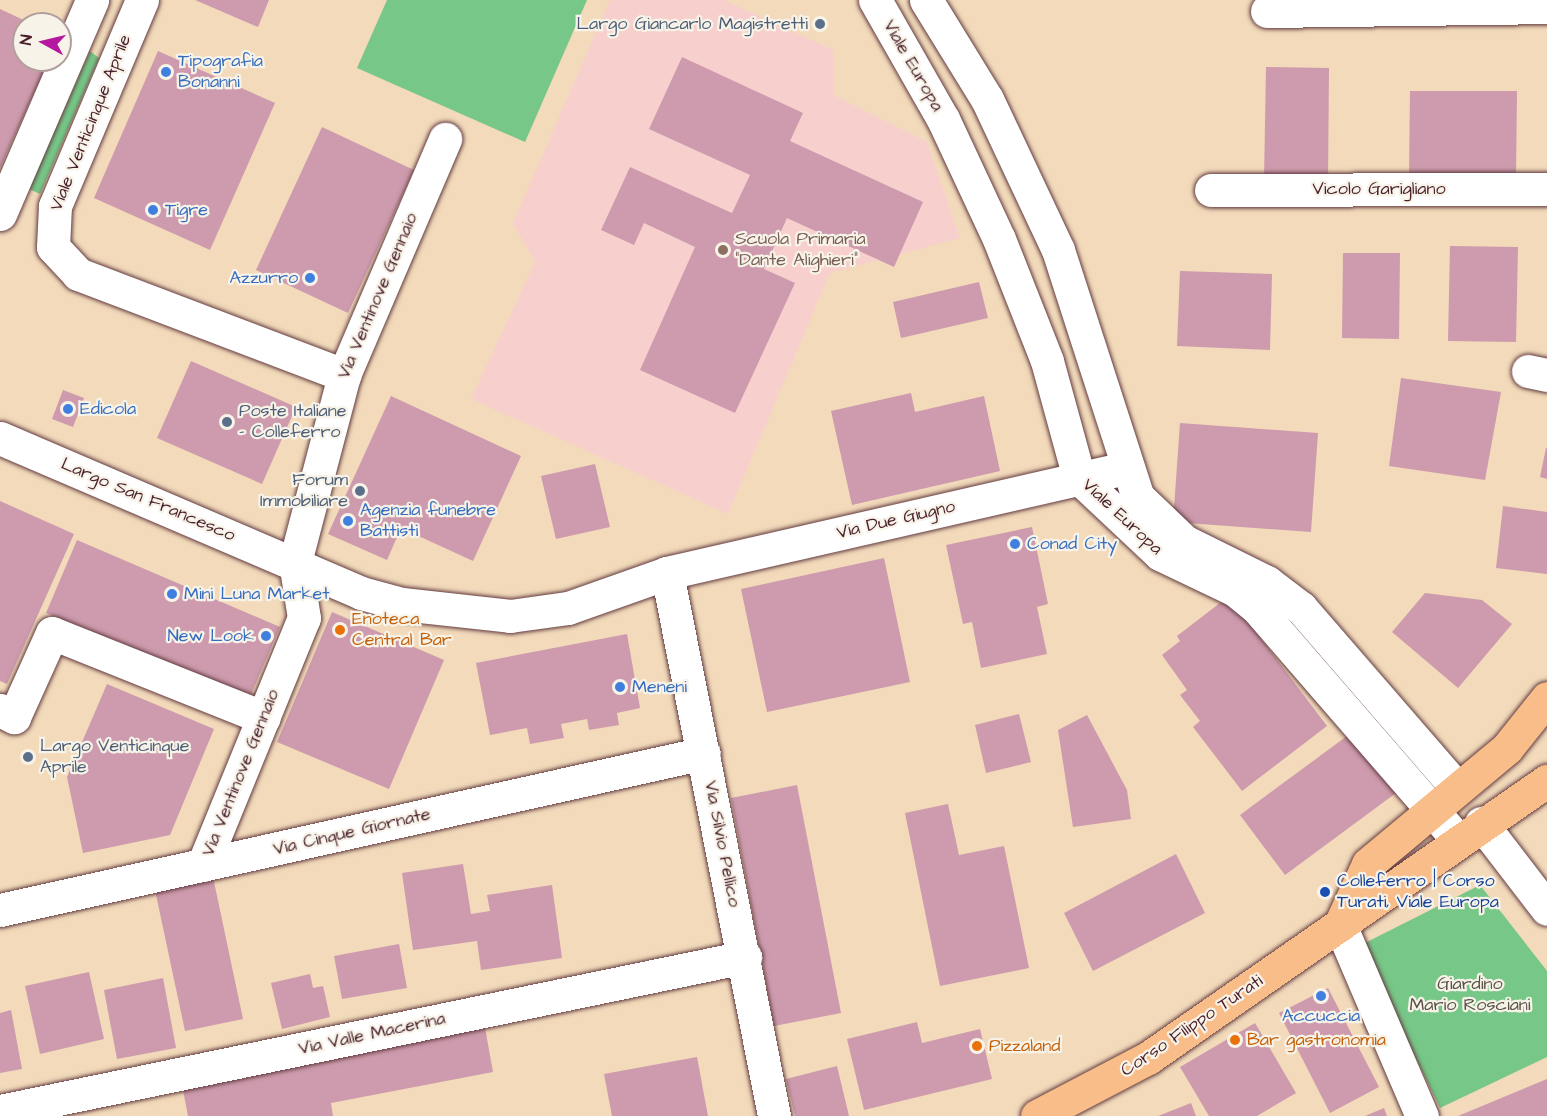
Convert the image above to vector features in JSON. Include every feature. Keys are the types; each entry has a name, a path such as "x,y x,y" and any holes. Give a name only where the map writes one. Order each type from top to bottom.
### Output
{"main road":[{"path":"1341,924 1368,864 1431,809 1507,748 1547,698"},
{"name":"Corso Filippo Turati","path":"1037,1116 1148,1058 1470,831 1547,781"}],"street":[{"name":"Viale Europa","path":"875,0 943,119 995,229 1043,351 1079,478 1160,555 1247,599 1431,809 1470,831 1547,909"},
{"name":"Viale Europa","path":"926,0 987,99 1059,250 1090,336 1124,468 1144,506 1174,534 1268,582 1317,624 1457,788"},
{"path":"0,214 88,1 137,11"},
{"path":"1267,11 1547,7"},
{"name":"Viale Venticinque Aprile","path":"137,11 52,216 53,248 78,274 344,375"},
{"name":"Via Ventinove Gennaio","path":"203,865 304,618 295,562 344,375 445,139"},
{"name":"Vicolo Garigliano","path":"1211,190 1547,189"},
{"name":"Largo San Francesco","path":"0,438 372,596 494,615 568,608 667,573"},
{"name":"Via Due Giugno","path":"667,573 1124,468"},
{"name":"Via Silvio Pellico","path":"667,573 745,957 774,1116"},
{"path":"0,711 14,717 52,633 264,718"},
{"name":"Via Cinque Giornate","path":"0,910 704,753"},
{"path":"1341,924 1422,1116"},
{"name":"Via Valle Macerina","path":"0,1111 745,957"}],"shaded area":[{"name":"Scuola Primaria \"Dante Alighieri\"","path":"610,0 724,0 833,50 833,95 927,142 960,238 830,273 728,514 471,399 535,262 513,223"}],"green space":[{"path":"387,0 587,0 525,142 357,68"},
{"path":"90,51 99,58 40,194 29,189"},
{"name":"Giardino Mario Rosciani","path":"1480,885 1547,971 1547,1057 1440,1108 1361,945"}],"building":[{"path":"195,0 269,0 258,27"},
{"path":"0,9 12,15 12,72 44,72 0,168"},
{"path":"158,51 275,103 210,250 94,198"},
{"path":"682,57 803,113 790,141 923,202 894,267 787,218 764,269 795,283 735,413 640,370 695,247 644,223 634,245 601,230 630,167 732,213 750,175 649,129"},
{"path":"1266,67 1329,68 1328,181 1264,180"},
{"path":"1410,91 1517,91 1516,177 1409,176"},
{"path":"322,127 414,170 348,313 256,270"},
{"path":"1450,246 1518,247 1516,342 1448,341"},
{"path":"1343,253 1400,253 1399,339 1342,338"},
{"path":"1180,271 1272,274 1270,350 1177,346"},
{"path":"979,282 988,318 901,338 893,302"},
{"name":"Poste Italiane – Colleferro","path":"191,361 296,407 262,484 157,438"},
{"path":"1401,378 1501,392 1485,480 1389,466"},
{"path":"63,390 84,398 73,427 52,419"},
{"path":"911,393 915,412 984,396 1000,471 852,505 831,411"},
{"path":"391,396 521,456 473,561 401,528 387,560 328,534"},
{"path":"1180,423 1318,433 1311,532 1173,522"},
{"path":"1547,448 1547,479 1540,477"},
{"path":"595,464 610,527 556,539 541,476"},
{"path":"0,501 74,534 7,684 0,681"},
{"path":"1503,506 1547,512 1547,574 1496,568"},
{"path":"1032,527 1048,604 1037,607 1047,654 981,668 972,622 963,624 946,545"},
{"path":"77,540 280,627 249,699 46,613"},
{"path":"884,558 910,682 767,712 741,589"},
{"path":"1425,593 1482,600 1512,624 1458,688 1392,632"},
{"path":"1229,596 1327,726 1242,791 1193,727 1200,721 1180,695 1187,690 1162,655 1180,641 1177,636"},
{"path":"332,612 444,660 389,789 277,742"},
{"path":"627,634 640,708 617,713 619,725 589,730 587,719 561,724 564,738 530,744 527,728 490,735 476,663"},
{"path":"107,684 214,729 170,835 83,853 67,777"},
{"path":"1019,714 1031,762 986,773 975,725"},
{"path":"1087,715 1127,790 1131,819 1073,827 1058,730"},
{"path":"1351,733 1396,793 1285,875 1240,815"},
{"path":"797,785 841,1013 774,1026 731,798"},
{"path":"948,804 959,855 1004,846 1029,968 940,986 905,813"},
{"path":"1176,854 1205,913 1093,971 1064,913"},
{"path":"463,864 471,914 490,911 487,895 552,885 562,958 481,970 477,941 413,950 402,873"},
{"path":"213,877 243,1019 185,1031 155,890"},
{"path":"399,944 407,988 342,999 334,956"},
{"path":"89,972 104,1039 40,1054 25,986"},
{"path":"310,974 313,988 323,986 330,1017 282,1029 271,983"},
{"path":"163,978 176,1048 117,1059 104,990"},
{"path":"1328,988 1379,1087 1330,1113 1279,1013"},
{"path":"11,1010 22,1069 0,1073 0,1013"},
{"path":"484,1022 493,1072 331,1103 333,1116 188,1116 181,1080"},
{"path":"917,1022 922,1043 980,1029 992,1079 864,1110 847,1039"},
{"path":"1255,1023 1296,1093 1257,1116 1209,1116 1180,1067"},
{"path":"697,1057 708,1116 612,1116 604,1074"},
{"path":"837,1066 849,1116 795,1116 786,1079"},
{"path":"1547,1079 1547,1116 1458,1116"},
{"path":"1191,1103 1196,1116 1158,1116"},
{"path":"1384,1108 1387,1116 1365,1116"}],"place":[{"name":"Largo Giancarlo Magistretti","path":"820,24"},
{"name":"Tipografia Bonanni","path":"166,72"},
{"name":"Tigre","path":"153,210"},
{"name":"Scuola Primaria \"Dante Alighieri\"","path":"723,250"},
{"name":"Azzurro","path":"310,278"},
{"name":"Edicola","path":"68,409"},
{"name":"Poste Italiane – Colleferro","path":"227,422"},
{"name":"Forum Immobiliare","path":"360,491"},
{"name":"Agenzia funebre Battisti","path":"348,521"},
{"name":"Conad City","path":"1015,544"},
{"name":"Mini Luna Market","path":"172,594"},
{"name":"Enoteca Central Bar","path":"340,630"},
{"name":"New Look","path":"266,636"},
{"name":"Meneni","path":"620,687"},
{"name":"Largo Venticinque Aprile","path":"28,757"},
{"name":"Colleferro | Corso Turati, Viale Europa","path":"1325,892"},
{"name":"Accuccia","path":"1321,996"},
{"name":"Bar gastronomia","path":"1235,1040"},
{"name":"Pizzaland","path":"977,1046"}]}
